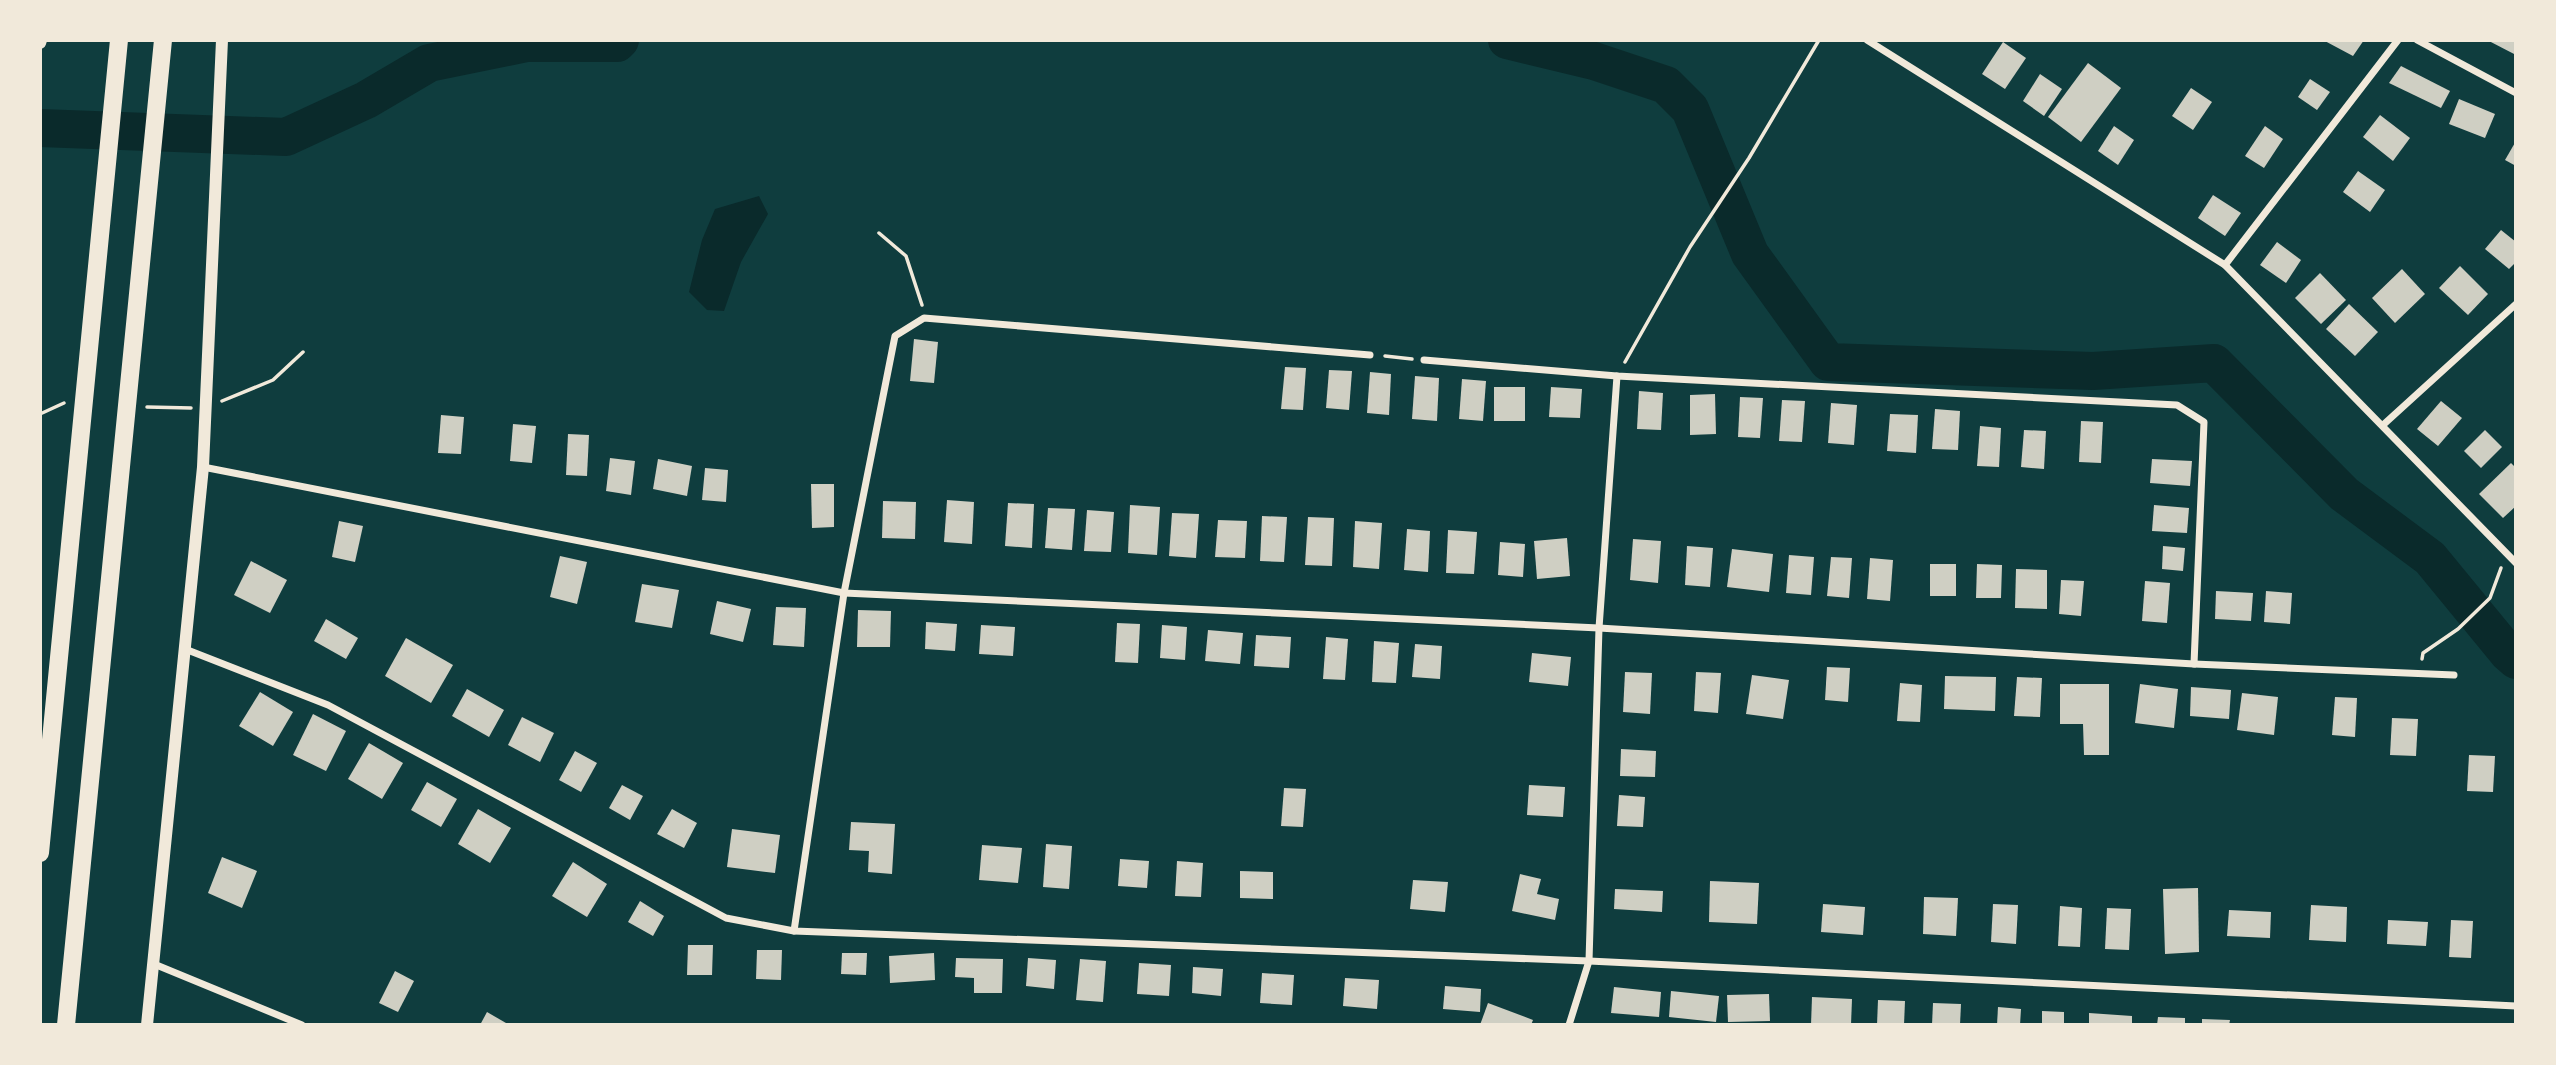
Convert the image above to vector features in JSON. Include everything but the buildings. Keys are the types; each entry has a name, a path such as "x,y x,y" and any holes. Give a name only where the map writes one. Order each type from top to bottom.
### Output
{"main road":[{"path":"40,853 119,40"},
{"path":"66,1025 163,40"}],"street":[{"path":"147,1025 203,467 222,40"},
{"path":"1867,40 2225,265 2516,563"},
{"path":"2225,265 2398,40"},
{"path":"2417,40 2516,93"},
{"path":"2383,425 2516,304"},
{"path":"794,931 844,593 895,336 924,317 1370,355"},
{"path":"1424,360 1617,376 2177,405 2204,422 2194,664"},
{"path":"1569,1025 1589,961 1599,628 1617,376"},
{"path":"203,467 844,593 1599,628 2194,664 2454,675"},
{"path":"185,649 328,705 726,918 794,931 1589,961 2516,1006"},
{"path":"154,964 302,1025"}],"path":[{"path":"1617,376 1690,247 1749,158 1819,40"},
{"path":"879,233 906,256 924,317"},
{"path":"206,408 273,380 303,352"},
{"path":"1387,356 1407,358"},
{"path":"2421,674 2423,653 2458,629 2490,598 2507,553"}],"water":[{"path":"759,196 768,214 741,262 724,311 707,310 689,292 702,240 715,209"}],"waterway":[{"path":"40,128 286,137 366,100 429,63 527,43 617,43 620,40"},
{"path":"1507,40 1594,61 1666,85 1690,109 1750,254 1828,362 2093,371 2214,363 2344,494 2430,558 2516,660"}]}
